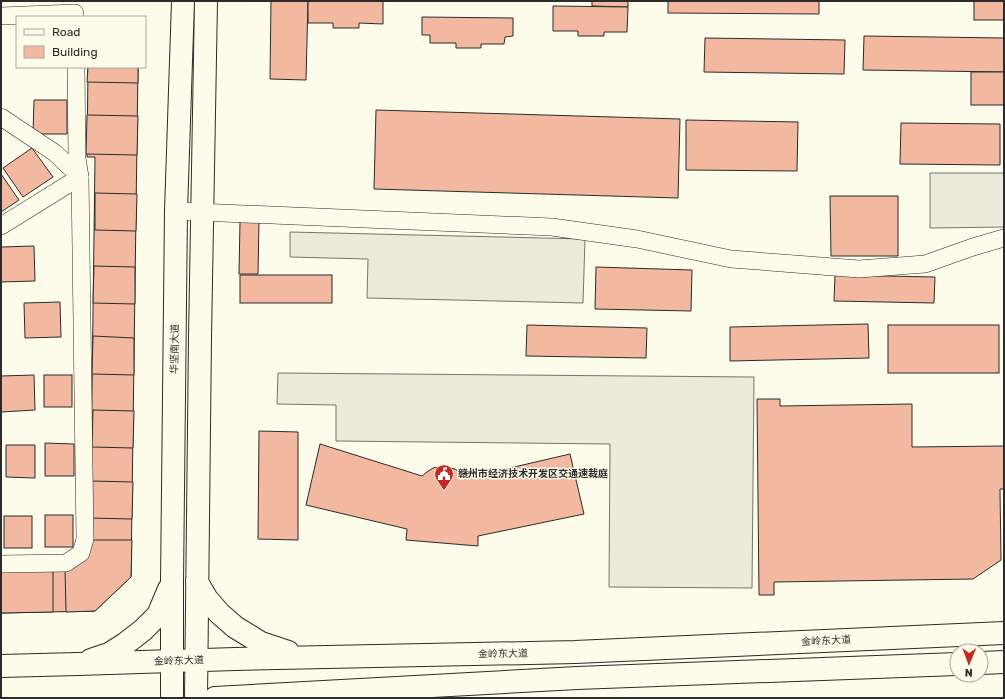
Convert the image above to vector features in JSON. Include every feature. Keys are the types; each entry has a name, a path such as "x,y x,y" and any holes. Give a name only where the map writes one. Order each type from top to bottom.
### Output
{"main road":[{"name":"华坚南大道","path":"172,698 176,211 183,1"},
{"path":"196,698 206,1"},
{"path":"78,664 109,654 143,630 158,615 172,582"},
{"path":"197,582 207,599 219,613 235,627 261,643 304,658"},
{"name":"金岭东大道","path":"1,666 196,660 575,652 1004,633"},
{"path":"575,652 577,678"},
{"path":"989,663 1004,662"},
{"path":"215,698 297,696 577,678 949,664"}],"street":[{"path":"1,16 75,13 75,16"},
{"path":"1,564 66,563 81,553 85,538 80,177 77,158 76,68"},
{"path":"1,117 55,152 80,177"},
{"path":"1,226 80,177"},
{"path":"176,211 552,227 637,239 731,259 859,269 925,264 1004,238"}],"shaded area":[{"path":"930,173 1004,173 1004,227 930,228"},
{"path":"290,232 585,239 583,303 367,298 368,259 290,257"},
{"path":"278,373 754,377 752,588 609,587 610,444 336,441 336,405 277,404"}],"building":[{"path":"271,1 308,1 306,80 270,79"},
{"path":"308,1 383,1 383,24 359,23 359,28 333,28 333,23 308,23"},
{"path":"592,1 628,1 628,7 592,6"},
{"path":"668,1 819,1 819,14 668,13"},
{"path":"974,1 1004,1 1004,20 974,20"},
{"path":"553,6 628,7 627,32 604,32 604,36 578,36 578,31 553,31"},
{"path":"422,17 513,18 513,36 505,37 504,44 481,44 481,48 456,48 456,43 430,43 430,35 422,35"},
{"path":"864,36 1004,38 1004,72 863,70"},
{"path":"705,38 845,40 844,74 704,72"},
{"path":"88,68 138,68 131,577 95,611 1,613 1,570 90,550 95,157 87,157"},
{"path":"88,68 138,68 138,83 87,82"},
{"path":"971,72 1004,72 1004,105 971,105"},
{"path":"34,100 67,100 67,134 33,134"},
{"path":"376,110 680,119 678,198 374,189"},
{"path":"87,115 138,116 137,155 86,154"},
{"path":"686,120 798,122 797,171 686,170"},
{"path":"901,123 1000,124 1000,165 900,164"},
{"path":"32,148 53,177 23,197 3,168"},
{"path":"1,174 19,200 1,212"},
{"path":"95,193 137,194 136,231 95,230"},
{"path":"830,196 898,196 898,256 831,256"},
{"path":"240,221 259,221 258,274 239,274"},
{"path":"34,246 35,281 1,282 1,247"},
{"path":"94,266 135,267 135,304 93,303"},
{"path":"596,267 692,270 691,311 595,309"},
{"path":"240,275 332,275 332,303 240,303"},
{"path":"835,275 935,277 934,303 834,301"},
{"path":"60,302 61,337 25,338 24,303"},
{"path":"868,324 869,358 730,361 730,327"},
{"path":"527,325 647,328 646,358 526,356"},
{"path":"888,325 999,325 999,373 888,373"},
{"path":"93,336 134,338 134,375 92,374"},
{"path":"34,375 35,410 1,412 1,376"},
{"path":"44,375 72,375 72,407 44,407"},
{"path":"757,399 780,399 780,406 912,404 912,447 1004,446 1004,489 1000,489 1001,560 973,579 774,582 774,595 759,595"},
{"path":"93,410 134,411 133,448 92,447"},
{"path":"259,431 298,432 298,540 258,539"},
{"path":"45,443 74,444 74,476 45,476"},
{"name":"赣州市经济技术开发区交通速裁庭","path":"320,444 422,476 433,468 447,467 455,469 467,478 570,454 584,514 478,536 478,546 406,540 407,529 306,505"},
{"path":"6,445 35,445 35,478 6,477"},
{"path":"91,481 133,482 132,519 90,518"},
{"path":"45,515 73,515 73,547 45,547"},
{"path":"4,516 32,516 32,548 4,548"},
{"path":"90,540 132,540 131,577 95,611 66,612 65,569"},
{"path":"53,569 53,612 1,613 1,570"}],"place":[{"name":"赣州市经济技术开发区交通速裁庭","path":"444,491"}]}
